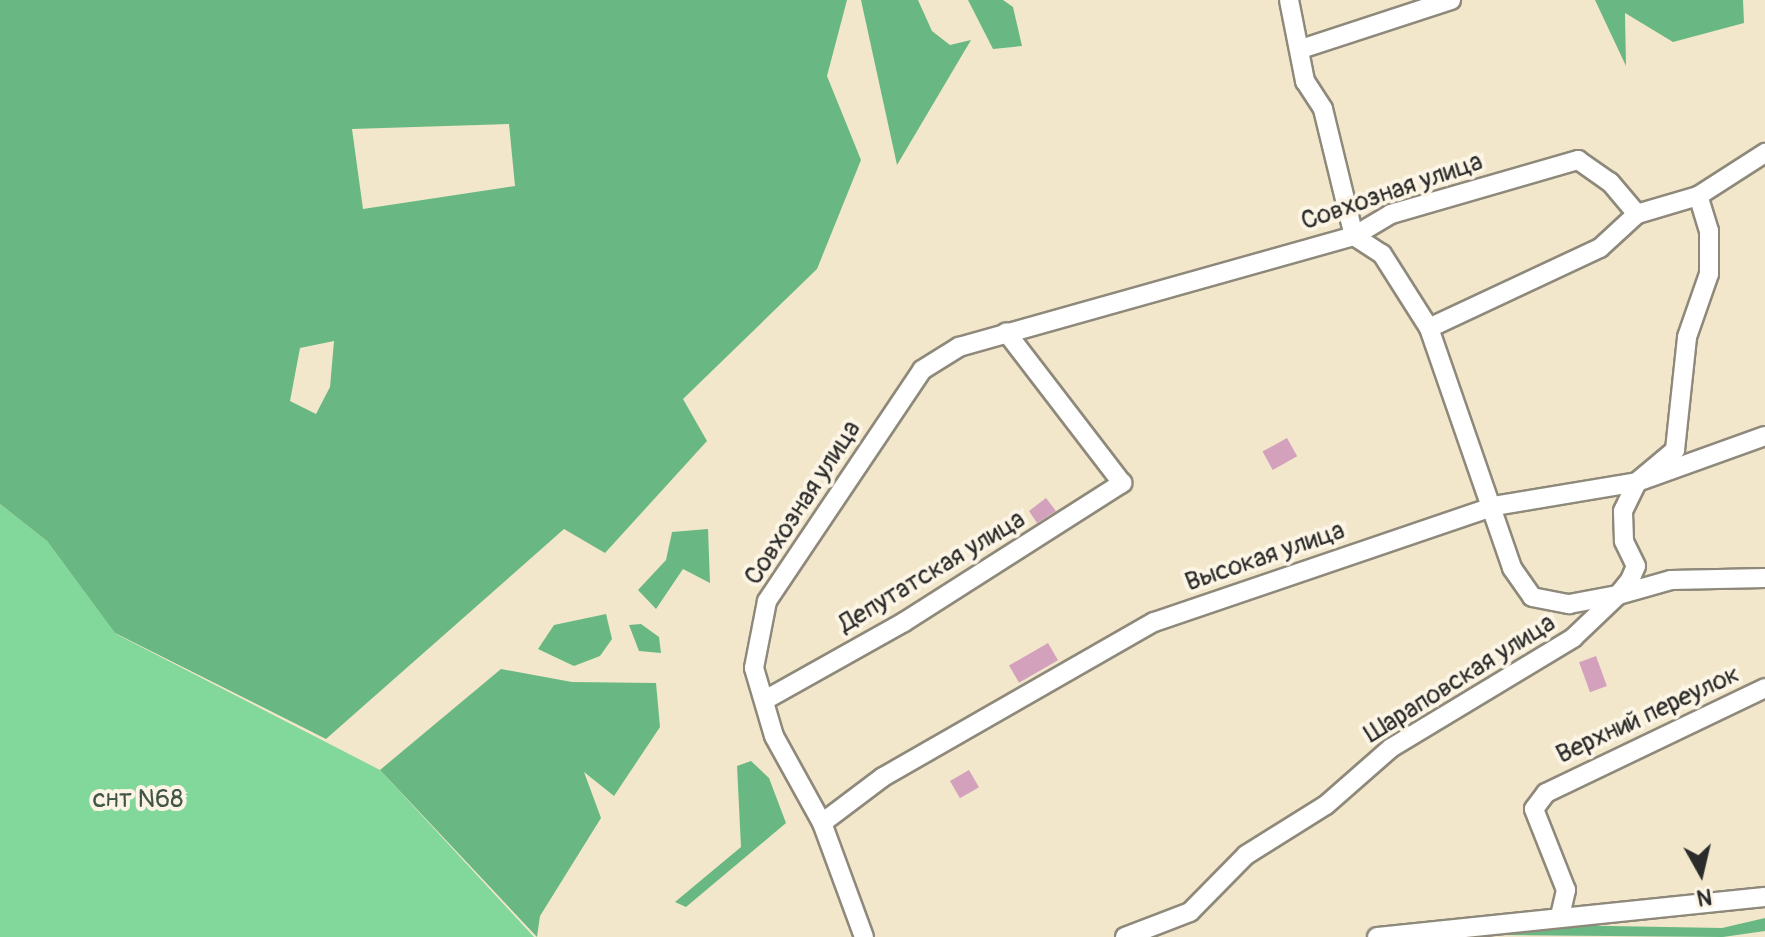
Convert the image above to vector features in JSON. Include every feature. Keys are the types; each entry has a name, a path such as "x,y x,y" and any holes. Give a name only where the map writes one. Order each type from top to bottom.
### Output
{"street":[{"path":"1289,0 1354,236 1382,254 1429,328 1494,506 1512,568 1532,597 1569,604 1618,595 1636,566"},
{"path":"1301,49 1451,0"},
{"path":"1429,328 1600,248 1637,214 1698,196 1765,153"},
{"name":"Совхозная улица","path":"864,937 822,823 774,736 754,668 767,601 922,370 959,347 1354,236 1391,214 1578,160 1610,182 1637,214"},
{"path":"1671,580 1636,566 1624,541 1623,511 1637,482 1675,450 1687,337 1709,274 1709,231 1698,196"},
{"name":"Депутатская улица","path":"765,700 904,622 1122,483 1006,332"},
{"name":"Высокая улица","path":"822,823 883,777 1154,622 1494,506 1637,482 1765,436"},
{"name":"Шараповская улица","path":"1125,937 1190,912 1246,855 1326,805 1391,748 1573,638 1618,595 1671,580 1765,578"},
{"name":"Верхний переулок","path":"1560,916 1566,890 1534,809 1546,793 1765,688"},
{"path":"1377,937 1765,897"}],"green space":[{"path":"0,0 847,0 827,76 861,160 817,269 683,399 707,441 605,553 564,529 326,739 115,633 47,541 0,504","holes":["509,124 515,186 363,209 352,129","334,341 330,387 316,414 290,401 300,348"]},
{"path":"861,0 918,0 932,31 950,45 971,40 897,165"},
{"path":"968,0 1003,0 1013,7 1022,46 993,49"},
{"path":"1595,0 1743,0 1744,23 1673,42 1625,13 1626,66"},
{"name":"снт N68","path":"0,504 47,541 116,634 380,770 534,937 0,937"},
{"path":"708,529 710,583 683,569 656,609 638,590 666,560 672,532"},
{"path":"606,614 612,639 600,656 574,666 538,649 554,625"},
{"path":"641,624 659,637 661,653 639,651 629,625"},
{"path":"501,669 572,682 656,683 660,727 614,796 584,772 601,818 540,916 537,937 380,770"},
{"path":"751,761 769,778 786,823 686,907 675,902 741,847 737,766"},
{"path":"1765,918 1765,931 1723,937 1492,935 1554,925 1722,928"}],"building":[{"path":"1287,438 1297,456 1273,470 1263,452"},
{"path":"1046,498 1056,511 1037,523 1029,511"},
{"path":"1048,643 1058,660 1019,683 1009,666"},
{"path":"1596,656 1607,686 1590,692 1579,662"},
{"path":"969,770 979,787 960,798 950,781"}]}
